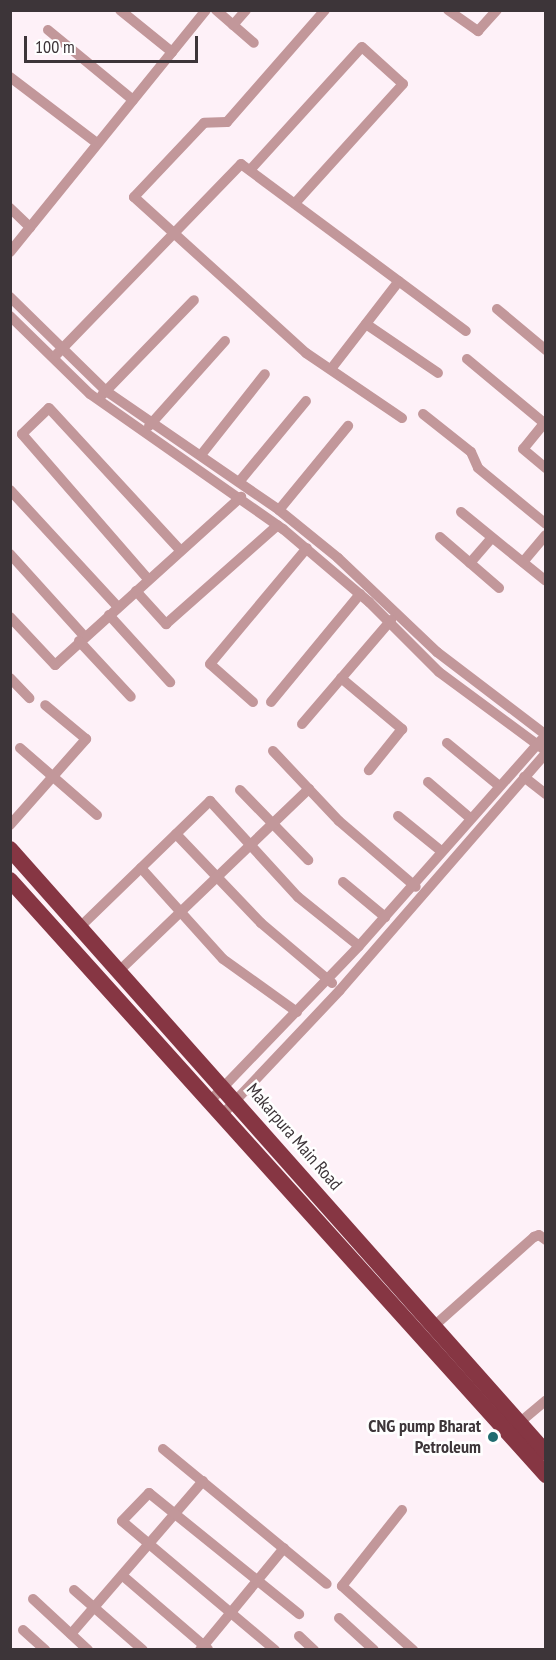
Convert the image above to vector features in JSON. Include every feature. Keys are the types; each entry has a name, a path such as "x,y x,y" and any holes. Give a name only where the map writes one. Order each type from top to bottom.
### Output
{"highway":[{"name":"Makarpura Main Road","path":"10,849 81,926 546,1453"},
{"name":"Makarpura Main Road","path":"10,879 151,1032 221,1116 546,1475"}],"street":[{"path":"120,10 172,52"},
{"path":"10,252 206,10"},
{"path":"216,10 254,43"},
{"path":"233,25 246,10"},
{"path":"325,10 228,122 204,123 135,195 135,200 306,353 402,418"},
{"path":"448,10 478,31 497,10"},
{"path":"48,30 133,100"},
{"path":"250,170 362,47 403,84 295,203"},
{"path":"10,77 97,143"},
{"path":"57,354 240,165 295,203 466,331"},
{"path":"10,208 30,227"},
{"path":"331,369 399,281"},
{"path":"10,297 57,354"},
{"path":"102,396 194,300"},
{"path":"497,309 546,350"},
{"path":"10,316 57,354 102,396 201,455 279,510 338,558 460,672 542,738 546,752 340,990 221,1116"},
{"path":"366,324 438,373"},
{"path":"149,426 225,340"},
{"path":"467,359 545,422 523,449 546,468"},
{"path":"201,455 265,374"},
{"path":"239,482 306,401"},
{"path":"148,579 22,434 50,408 180,550"},
{"path":"423,414 471,453 478,468 546,524"},
{"path":"149,426 307,548 360,594 439,672 542,738"},
{"path":"279,510 348,426"},
{"path":"10,490 118,607"},
{"path":"10,617 53,665 241,497"},
{"path":"461,512 546,581"},
{"path":"136,591 166,624 278,525"},
{"path":"523,562 546,535"},
{"path":"440,537 499,588"},
{"path":"471,563 492,538"},
{"path":"253,702 210,664 307,548"},
{"path":"10,554 131,697"},
{"path":"330,568 338,558"},
{"path":"271,702 360,594"},
{"path":"302,724 396,614"},
{"path":"109,615 170,682"},
{"path":"10,678 29,698"},
{"path":"341,678 402,729 369,770"},
{"path":"10,825 86,739 45,705"},
{"path":"209,1102 359,946 498,785 542,738"},
{"path":"447,743 498,785"},
{"path":"20,748 98,815"},
{"path":"273,751 347,828 423,894"},
{"path":"524,777 546,794"},
{"path":"428,783 470,818"},
{"path":"120,970 309,789"},
{"path":"240,790 308,860"},
{"path":"81,926 210,801 298,897 359,946"},
{"path":"398,816 441,851"},
{"path":"176,834 216,879 340,990"},
{"path":"141,868 180,914 224,959 297,1012"},
{"path":"343,882 385,917"},
{"path":"434,1326 534,1237 539,1235 546,1240"},
{"path":"519,1423 546,1400"},
{"path":"163,1449 327,1584"},
{"path":"71,1634 203,1482"},
{"path":"275,1650 122,1522 145,1493 175,1514 299,1614"},
{"path":"402,1510 342,1586 413,1650"},
{"path":"123,1576 204,1648 284,1548"},
{"path":"75,1590 143,1650"},
{"path":"33,1599 88,1650"},
{"path":"339,1618 374,1650"},
{"path":"23,1630 45,1650"},
{"path":"299,1636 314,1650"}],"place":[{"name":"CNG pump Bharat Petroleum","path":"493,1437"}]}
